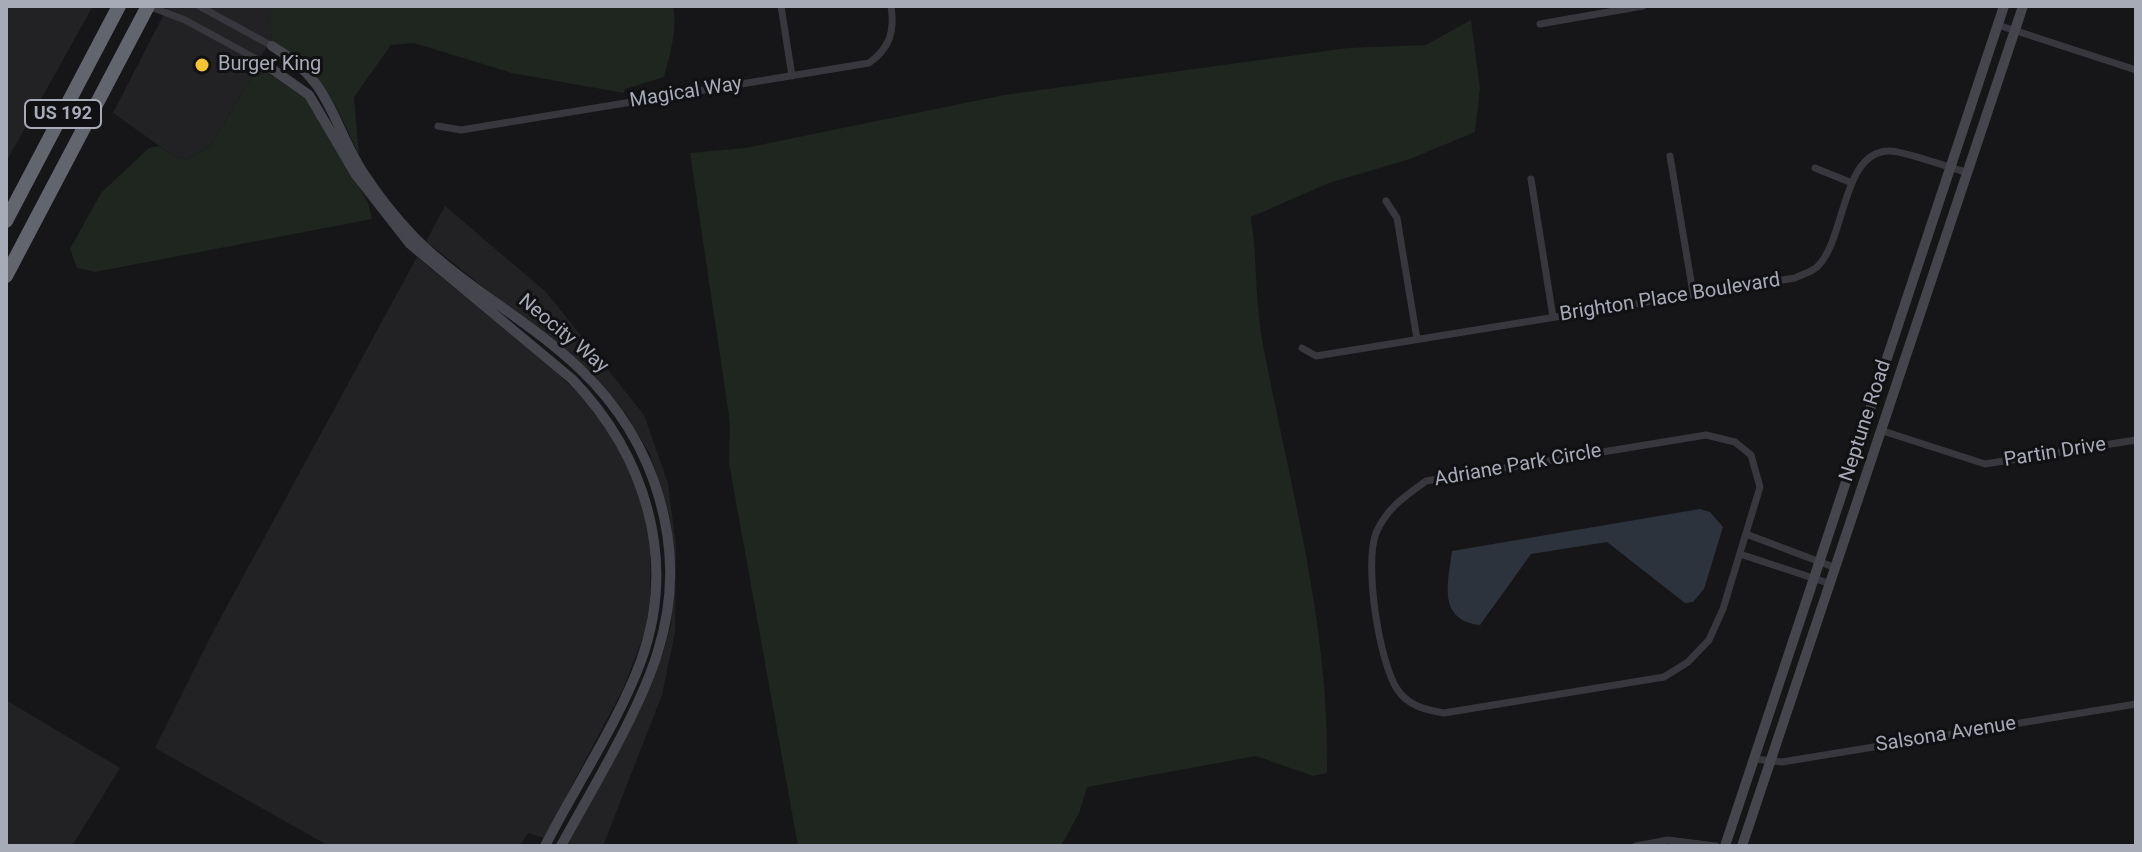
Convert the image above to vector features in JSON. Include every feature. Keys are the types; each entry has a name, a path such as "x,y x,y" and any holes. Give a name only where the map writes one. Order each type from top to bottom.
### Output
{"highway":[{"name":"US 192","path":"6,221 119,6"},
{"name":"US 192","path":"6,276 148,6"}],"street":[{"path":"148,6 185,20 262,62"},
{"path":"199,6 272,46"},
{"path":"781,6 792,76"},
{"name":"Magical Way","path":"438,126 461,130 869,63 883,53 891,37 891,6"},
{"path":"1540,24 1643,6"},
{"name":"Neptune Road","path":"1725,846 2004,6"},
{"name":"Neptune Road","path":"1742,846 2023,6"},
{"path":"1998,25 2136,70"},
{"name":"Neocity Way","path":"272,46 317,82 361,170 414,237 578,366 619,414 645,456 665,518 670,575 664,627 648,677 561,846"},
{"name":"Neocity Way","path":"262,62 309,95 362,185 410,244 572,379 617,432 636,471 652,521 657,577 652,621 628,691 545,846"},
{"name":"Brighton Place Boulevard","path":"1302,348 1316,356 1795,278 1816,268 1830,250 1852,183 1867,159 1889,151 1966,172"},
{"path":"1670,156 1693,293"},
{"path":"1815,168 1852,183"},
{"path":"1531,179 1553,317"},
{"path":"1386,201 1397,218 1417,339"},
{"name":"Partin Drive","path":"1883,431 1985,464 2136,440"},
{"name":"Adriane Park Circle","path":"1706,435 1735,442 1751,455 1760,487 1746,534 1709,640 1688,662 1664,677 1444,713 1418,708 1397,690 1385,662 1372,584 1375,536 1395,503 1426,481 1706,435"},
{"path":"1746,534 1836,568"},
{"path":"1740,554 1831,584"},
{"path":"652,621 664,627"},
{"name":"Salsona Avenue","path":"1755,759 1782,762 2136,704"},
{"path":"569,800 582,806"},
{"path":"1636,846 1668,840 1716,846"}],"shaded area":[{"path":"6,6 93,6 6,162"},
{"path":"168,6 272,6 269,14 272,41 255,63 258,66 212,144 187,160 175,157 113,113"},
{"path":"272,6 673,6 675,24 664,77 625,89 624,93 512,73 414,43 391,45 354,97 359,154 334,103 317,77 272,41 269,14"},
{"path":"1471,20 1480,89 1475,132 1410,159 1329,183 1251,217 1262,339 1315,608 1326,717 1327,773 1313,776 1256,756 1087,787 1079,813 1061,846 798,846 729,463 730,423 690,153 745,148 1004,95 1348,48 1426,45"},
{"path":"258,66 305,98 368,202 372,219 95,272 77,268 70,249 101,193 149,148 159,146 175,157 187,160 212,144"},
{"path":"445,206 546,292 644,415 668,483 676,547 675,632 662,695 603,846 567,846 663,653 671,625 675,575 670,517 650,454 624,411 597,379 426,241"},
{"path":"417,257 554,370 590,405 612,435 631,473 641,500 650,545 650,600 645,632 623,689 544,838 528,833 520,846 329,846 155,748 214,630"},
{"path":"1700,509 1710,512 1723,527 1704,589 1693,602 1685,603 1607,542 1531,554 1480,625 1466,622 1451,608 1448,587 1452,551"},
{"path":"6,700 120,768 72,846 6,846"}],"place":[{"name":"Burger King","path":"202,65"}]}
